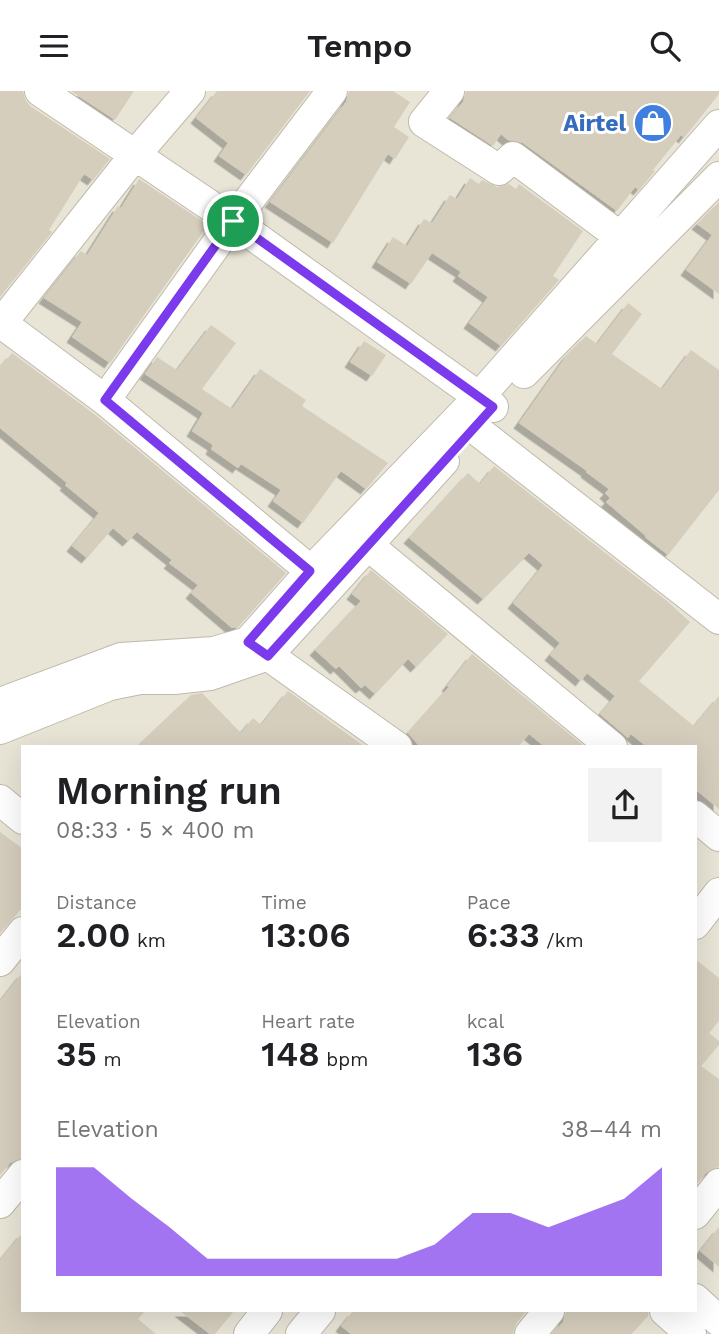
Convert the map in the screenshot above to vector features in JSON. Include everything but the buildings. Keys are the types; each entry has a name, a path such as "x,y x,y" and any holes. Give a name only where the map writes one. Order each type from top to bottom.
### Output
{"street":[{"path":"40,91 233,221 477,412 719,619"},
{"path":"190,91 135,155 1,324 105,400 310,571"},
{"path":"105,400 233,221 332,91"},
{"path":"449,91 424,122 499,170 513,157 619,236"},
{"path":"0,729 110,685 140,679 210,675 258,649 369,546 619,236 719,125"},
{"path":"258,649 310,571 719,177"},
{"path":"369,546 610,745"},
{"path":"0,703 121,658 258,649 386,744"},
{"path":"0,800 21,818"},
{"path":"697,818 719,836"},
{"path":"697,921 719,893"},
{"path":"0,961 21,935"},
{"path":"0,1203 21,1177"},
{"path":"697,1212 719,1184"},
{"path":"697,1301 719,1321"},
{"path":"249,1334 266,1312"},
{"path":"301,1334 319,1312"},
{"path":"530,1334 549,1312"},
{"path":"665,1312 691,1334"}],"shaded area":[{"path":"0,91 719,91 719,1334 0,1334"}],"place":[{"name":"Airtel","path":"653,123"}],"route":[{"path":"233,221 493,407 268,656 248,642 310,571 105,400 233,221"}]}
